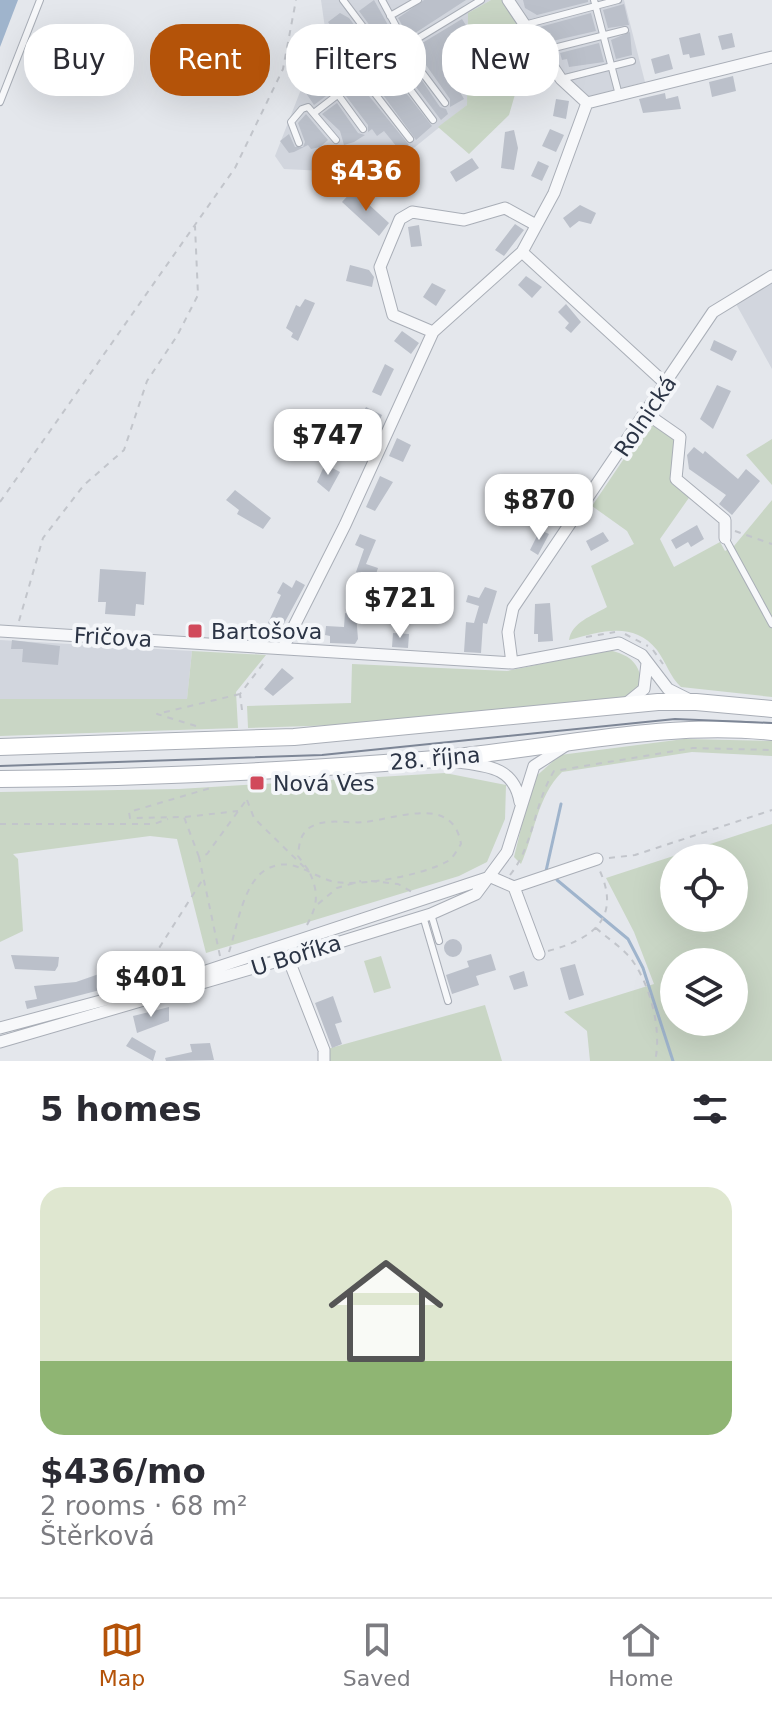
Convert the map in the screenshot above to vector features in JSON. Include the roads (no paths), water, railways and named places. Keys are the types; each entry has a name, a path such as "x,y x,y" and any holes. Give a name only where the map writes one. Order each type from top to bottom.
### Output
{"main road":[{"name":"28. října","path":"0,747 294,737 623,705 696,702 772,709"},
{"name":"28. října","path":"0,779 185,774 435,759 707,729 772,732"}],"street":[{"path":"508,0 523,24"},
{"path":"587,103 772,57"},
{"path":"559,76 587,103"},
{"path":"283,648 345,525 433,332 522,252 554,193 587,103"},
{"path":"433,332 393,315 385,296 380,267 400,219 412,212 464,220 505,208 536,225"},
{"path":"522,252 667,385"},
{"name":"Rolnická","path":"512,663 508,632 513,608 667,385 713,312 772,276"},
{"path":"647,414 680,437 676,479 725,520 725,534"},
{"name":"Fričova","path":"0,631 512,663 614,642 635,650 668,689 696,702"},
{"path":"623,705 644,689 647,663"},
{"name":"U Boříka","path":"0,1028 225,966 288,958 427,915 476,894 507,852 534,766 565,746"},
{"path":"435,759 502,771 516,784 521,802"},
{"path":"491,877 510,883 596,859"},
{"name":"U Boříka","path":"0,1042 69,1023 300,938 491,877"},
{"path":"510,883 539,954"},
{"path":"288,958 324,1050 324,1061"}],"lane":[{"path":"0,102 40,0"},
{"path":"343,0 360,24"},
{"path":"382,0 395,24"},
{"path":"390,16 418,0"},
{"path":"426,33 481,0"},
{"path":"527,24 595,3 618,0"},
{"path":"595,3 619,95"},
{"path":"559,47 625,30"},
{"path":"561,79 632,61"},
{"path":"426,78 445,103"},
{"path":"314,113 337,96"},
{"path":"339,96 363,129"},
{"path":"377,96 410,139"},
{"path":"414,96 433,120"},
{"path":"299,143 290,126 292,119 308,107 336,140"},
{"path":"725,534 772,624"},
{"path":"427,915 439,941"},
{"path":"427,915 448,1001"},
{"path":"65,1010 69,1023"}],"water":[{"path":"0,0 18,0 0,47"}],"waterway":[{"path":"546,871 561,804"},
{"path":"557,880 628,939 643,968 673,1061"}],"tram line":[{"path":"0,766 322,755 675,719 772,723"}],"place":[{"name":"Bartošova","path":"195,631"},
{"name":"Nová Ves","path":"257,783"}]}
